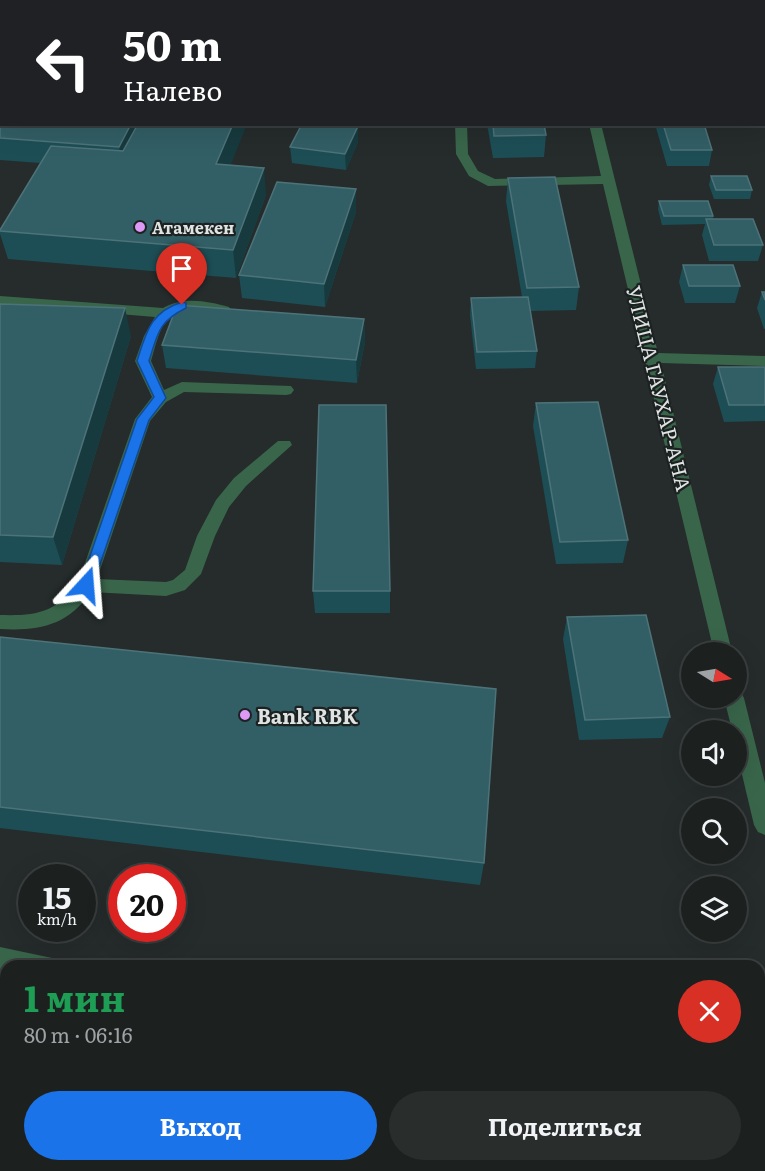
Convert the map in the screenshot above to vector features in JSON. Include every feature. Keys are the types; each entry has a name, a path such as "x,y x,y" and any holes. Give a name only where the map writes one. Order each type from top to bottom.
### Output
{"street":[{"path":"461,126 462,154 473,174 493,183 609,180"},
{"name":"УЛИЦА ГАУХАР-АНА","path":"596,126 721,642"},
{"path":"0,300 167,313"},
{"path":"160,398 143,361 155,325 167,313 182,305 238,311"},
{"path":"652,358 765,361"},
{"path":"0,622 26,623 48,618 68,608 86,585 143,419 160,398 182,387 286,390"},
{"path":"86,585 166,588 179,585 192,574 206,536 222,504 240,482 284,445"},
{"path":"736,708 765,825"}],"building":[{"path":"0,126 130,126 119,147 0,138"},
{"name":"Атамекен","path":"137,126 232,126 216,164 264,168 233,250 0,231 51,146 123,151"},
{"path":"301,126 358,126 345,154 290,147"},
{"path":"493,126 544,126 546,135 494,136"},
{"path":"664,126 705,126 712,150 671,150"},
{"path":"711,176 747,176 752,190 716,190"},
{"path":"555,177 579,287 527,288 508,178"},
{"path":"277,182 356,189 324,284 239,275"},
{"path":"659,201 708,201 713,216 664,216"},
{"path":"706,219 753,219 763,245 714,245"},
{"path":"683,265 733,265 740,286 689,286"},
{"path":"528,297 537,351 477,352 471,298"},
{"path":"0,304 125,308 53,537 0,535"},
{"path":"177,305 364,319 356,360 162,345"},
{"path":"718,367 765,367 765,405 729,405"},
{"path":"598,402 628,540 560,542 536,403"},
{"path":"319,405 386,405 390,591 313,591"},
{"path":"646,615 670,717 585,720 567,617"},
{"path":"0,637 496,689 484,863 0,807"}],"place":[{"name":"Атамекен","path":"140,227"},
{"name":"Bank RBK","path":"245,715"}],"route":[{"path":"86,585 143,419 160,398 143,361 155,325 167,313 182,305"}]}
